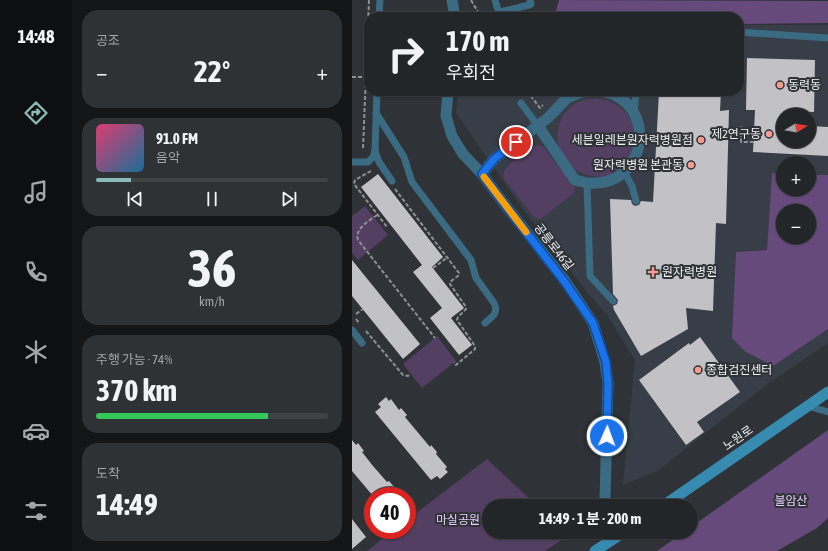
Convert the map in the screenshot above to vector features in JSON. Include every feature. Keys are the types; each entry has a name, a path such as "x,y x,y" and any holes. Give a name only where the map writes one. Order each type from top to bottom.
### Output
{"main road":[{"name":"노원로","path":"673,499 828,392"},
{"path":"595,551 613,539"}],"street":[{"path":"452,0 454,12"},
{"name":"공릉로46길","path":"448,96 446,116 452,136 463,154 482,174 564,281 593,323 606,362 608,383 605,499"},
{"path":"482,174 494,159 538,126 567,98 572,96"},
{"path":"538,126 575,180 587,183 604,183 618,177 630,167 638,154 641,140 639,124 634,113 626,103 616,96"}],"lane":[{"path":"379,12 380,0"},
{"path":"496,0 498,10 500,12 529,5 531,4 530,0"},
{"path":"744,32 828,38"},
{"path":"377,96 375,151 377,159 392,183"},
{"path":"634,113 636,96"},
{"path":"521,103 538,126"},
{"path":"376,113 404,158 414,185 471,260 476,278 494,303 496,307 495,313 485,323"},
{"path":"352,162 368,162 373,157 375,151"},
{"path":"624,172 632,186 636,201"},
{"path":"587,183 590,276 613,302"},
{"path":"352,330 362,343"},
{"path":"807,406 828,412"}],"path":[{"path":"368,0 368,12"},
{"path":"471,0 478,12"},
{"path":"352,77 364,77"},
{"path":"363,148 365,96"},
{"path":"532,96 540,108 545,104"},
{"path":"728,129 741,127 741,142 754,142"},
{"path":"381,166 354,182 355,186 387,227"},
{"path":"392,183 459,272 459,275 450,282 466,307 466,309 458,317 458,323 462,330 475,344 475,349 456,365 454,362"},
{"path":"377,215 358,231 356,236 435,338"},
{"path":"433,268 448,257"},
{"path":"356,314 363,309"},
{"path":"356,319 361,325"},
{"path":"366,330 403,375 408,376 410,373"}],"shaded area":[{"name":"원자력병원","path":"744,25 828,25 828,175 816,175 816,156 776,156 776,173 772,173 767,250 736,252 773,366 828,329 828,343 769,383 657,471 623,485 635,360 607,315 586,291 522,208 456,113 458,96 744,96"}],"green space":[{"path":"559,0 828,1 828,23 744,24 744,12 556,12"},
{"path":"596,98 612,103 625,112 630,118 635,133 633,151 626,167 604,178 580,172 570,165 563,156 559,146 558,134 560,123 565,113 577,103"},
{"path":"539,145 544,147 575,188 574,193 539,220 533,216 504,179 504,170 524,151"},
{"path":"772,173 776,173 776,196 816,196 816,175 828,175 828,329 773,366 746,352 732,338 736,252 767,250"},
{"path":"365,206 388,235 358,260 352,253 352,216"},
{"path":"437,336 456,361 422,388 403,364"},
{"name":"불암산","path":"828,430 828,518 817,528 777,551 657,551 674,539 698,539 698,522"},
{"name":"마실공원","path":"487,459 530,499 482,499 482,539 563,539 545,551 367,551 382,539 416,539 416,513"}],"building":[{"name":"동력동","path":"747,58 815,60 814,108 776,108 776,148 816,148 816,126 828,127 828,156 753,152 755,110 746,110"},
{"path":"659,96 721,96 720,111 729,110 726,224 716,223 713,311 686,308 688,329 641,356 613,306 617,304 618,300 613,294 610,199 631,200 632,204 635,206 639,205 641,201 653,202"},
{"path":"378,174 443,257 432,267 464,308 451,318 472,345 459,355 430,318 442,308 413,272 422,265 361,187"},
{"path":"352,260 420,344 403,359 352,296"},
{"path":"700,337 740,392 697,422 704,432 686,445 639,380 689,343 690,345"},
{"path":"386,397 389,401 391,399 399,410 401,408 407,415 405,417 430,447 431,445 437,452 436,454 447,467 445,469 448,472 440,479 437,476 431,480 375,412 381,407 378,404"},
{"path":"352,440 356,445 358,443 364,451 362,452 373,466 387,482 389,481 394,487 365,487 352,471"},
{"path":"352,519 364,534 364,539 352,549"}],"slow traffic":[{"path":"484,177 526,232"}],"place":[{"name":"동력동","path":"780,85"},
{"name":"제2연구동","path":"769,134"},
{"name":"세븐일레븐원자력병원점","path":"701,140"},
{"name":"원자력병원 본관동","path":"691,165"},
{"name":"원자력병원","path":"653,272"},
{"name":"종합검진센터","path":"698,370"}],"route":[{"path":"516,142 494,159 482,174 564,281 593,323 606,362 608,383 607,436"}]}
